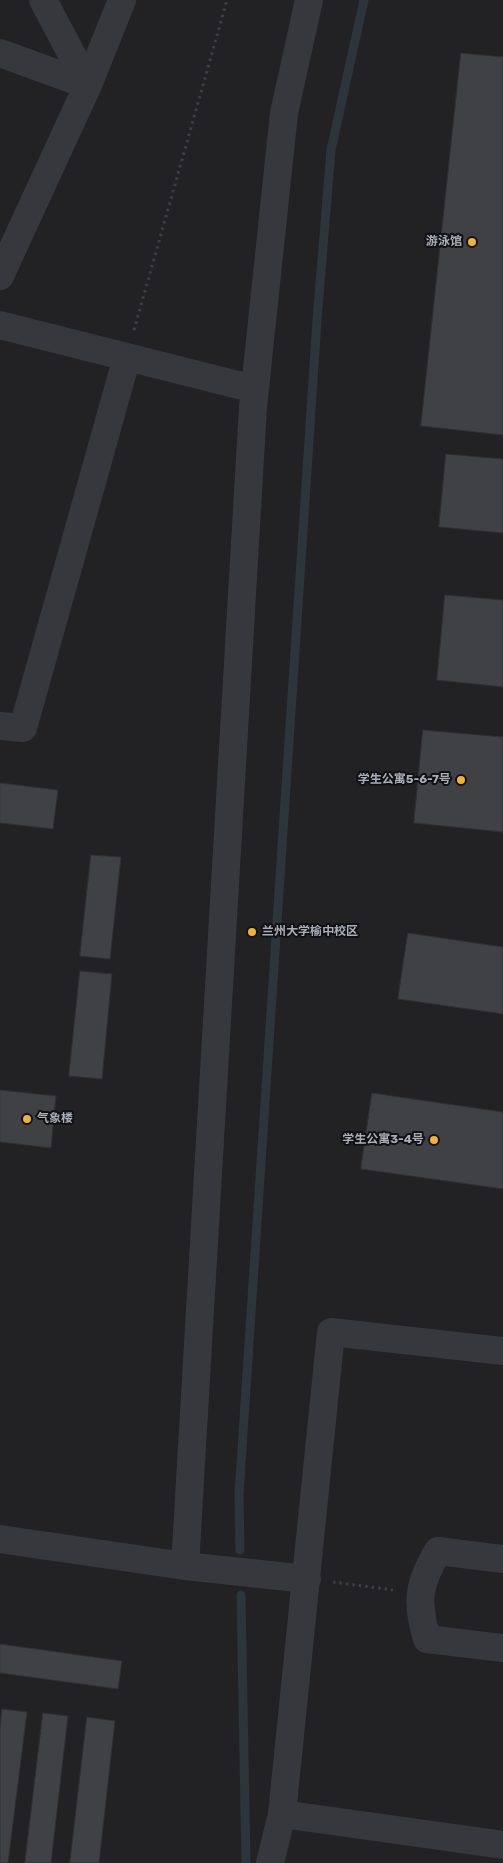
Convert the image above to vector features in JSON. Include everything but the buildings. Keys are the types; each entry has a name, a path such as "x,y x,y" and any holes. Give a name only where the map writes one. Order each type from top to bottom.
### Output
{"lane":[{"path":"44,0 88,86"},
{"path":"0,276 88,86 122,0"},
{"path":"185,1566 254,389 284,113 309,0"},
{"path":"0,53 88,86"},
{"path":"0,325 254,389"},
{"path":"0,726 23,728 127,357"},
{"path":"270,1863 282,1814 331,1332 503,1351"},
{"path":"0,1539 185,1566 307,1579"},
{"path":"503,1559 438,1551 426,1571 420,1593 420,1617 427,1639 503,1648"},
{"path":"282,1814 503,1845"}],"path":[{"path":"127,357 227,0"},
{"path":"307,1579 420,1593"}],"shaded area":[{"name":"兰州大学榆中校区","path":"0,0 503,0 503,1863 0,1863"}],"waterway":[{"path":"240,1550 239,1494 317,320 331,150 364,0"},
{"path":"241,1595 246,1863"}],"place":[{"name":"游泳馆","path":"472,242"},
{"name":"学生公寓5-6-7号","path":"461,780"},
{"name":"兰州大学榆中校区","path":"252,932"},
{"name":"气象楼","path":"27,1119"},
{"name":"学生公寓3-4号","path":"434,1140"}]}
